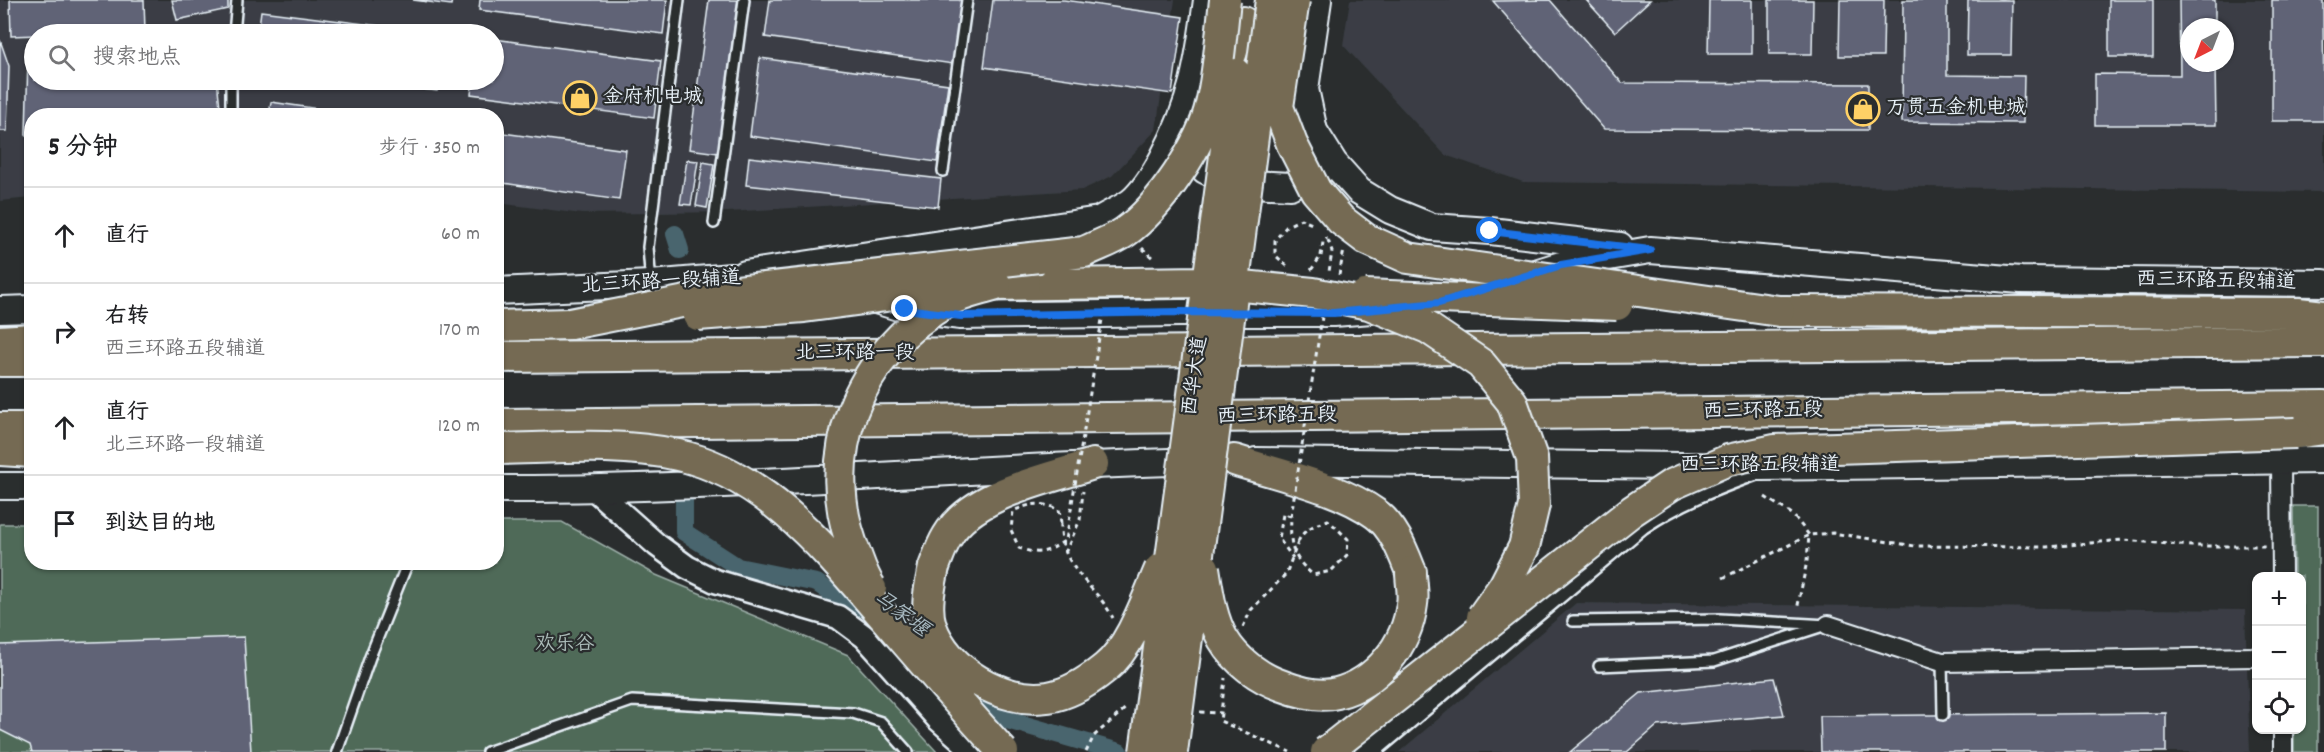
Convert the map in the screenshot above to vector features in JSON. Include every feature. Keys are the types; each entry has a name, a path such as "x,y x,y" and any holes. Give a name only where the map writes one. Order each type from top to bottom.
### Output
{"highway":[{"path":"1278,107 1294,0"},
{"path":"1250,10 1278,107 1292,144 1316,191 1341,220 1366,240 1408,258 1779,311"},
{"path":"570,324 737,291 1084,252 1125,232 1151,209 1174,180 1195,145 1250,10"},
{"name":"西华大道","path":"1172,752 1187,538 1250,10"},
{"path":"504,326 570,324 804,307 901,294 996,285 1204,282 1779,311 2311,314"},
{"path":"918,656 868,583 852,546 842,515 840,470 843,437 855,402 870,373 914,325 950,300 996,285"},
{"path":"1319,286 1428,328 1481,364 1512,402 1532,458 1534,505 1524,547 1504,586 1459,649"},
{"path":"0,341 24,340"},
{"name":"北三环路一段","path":"504,357 2324,342"},
{"path":"0,361 24,361"},
{"name":"西三环路五段","path":"504,424 2324,406"},
{"path":"0,428 24,428"},
{"path":"1326,752 1632,511 1671,485 1728,460 1775,450 2310,431"},
{"path":"504,449 636,448 680,455 727,472 771,501 820,545 1003,752"},
{"path":"0,450 24,452"},
{"path":"1187,538 1223,639 1245,666 1273,683 1304,693 1335,694 1362,684 1386,665 1402,638 1412,604 1411,572 1399,542 1377,514 1340,494 1234,460"},
{"path":"1093,464 998,495 969,513 947,536 934,567 928,597 931,625 943,648 962,669 988,686 1018,696 1049,697 1080,686 1107,666 1132,633 1187,538"},
{"name":"西华大道","path":"1145,752 1187,538"}],"main road":[{"path":"731,277 1099,220 1131,201 1154,174 1174,138 1188,103 1197,69 1207,0"},
{"path":"1318,0 1305,89 1314,131 1334,163 1359,191 1390,210 1432,227 1490,231 1650,250"},
{"path":"1174,138 1205,170 1232,183 1290,186 1334,163"},
{"name":"西三环路五段辅道","path":"1217,313 1334,313 1439,303 1561,265 1650,250 2021,280 2324,283"},
{"name":"北三环路一段辅道","path":"504,291 651,284 731,277 800,283 852,293 905,309 961,316 1217,313"},
{"path":"0,310 24,309"},
{"name":"西三环路五段辅道","path":"1093,464 1234,460 1760,467 2324,460"},
{"path":"504,489 595,490 1093,464"},
{"path":"0,486 24,486"}],"street":[{"path":"2281,462 2282,572"},
{"path":"1366,752 1640,523 1700,489 1760,467"},
{"path":"595,490 657,545 687,567 715,581 838,617 865,637 938,719 975,752"},
{"path":"1828,625 1942,662 2252,657"},
{"path":"2283,734 2283,752"}],"lane":[{"path":"235,24 237,0"},
{"path":"651,284 648,247 679,0"},
{"path":"714,223 744,0"},
{"path":"943,171 967,0"},
{"path":"231,90 231,108"},
{"path":"337,752 370,657 405,570"},
{"path":"1573,621 1720,619 1828,625"},
{"path":"1599,666 1714,661 1828,625"},
{"path":"1942,662 1943,715"},
{"path":"487,752 632,701 853,713 881,722 908,752"}],"path":[{"path":"1289,268 1275,255 1275,240 1287,226 1301,219 1317,226"},
{"path":"1319,286 1332,252 1324,230"},
{"path":"1137,244 1155,259 1155,266"},
{"path":"1319,286 1340,275 1344,251"},
{"path":"1298,542 1301,534 1312,526 1328,520 1348,539 1347,555 1331,571 1313,575 1300,563 1290,541 1321,256"},
{"path":"1061,523 1059,509 1047,504 1032,503 1013,511 1011,530 1019,548 1035,554 1050,550 1066,540 1076,490 1105,301"},
{"path":"1065,554 1080,520 1083,491 1076,490"},
{"path":"1765,497 1792,514 1809,535 1802,588 1793,623"},
{"path":"1291,516 1283,514 1279,539 1293,558"},
{"path":"1723,578 1809,535 1833,533 1915,546 2048,547 2123,540 2192,546 2282,546"},
{"path":"1086,752 1094,736 1127,707"},
{"path":"1221,713 1220,721 1290,752"}],"shaded area":[{"name":"金府机电城","path":"0,0 1175,0 1156,130 1112,176 1082,190 728,212 582,214 504,204 504,108 24,108 24,199 0,201"},
{"name":"万贯五金机电城","path":"1350,0 2324,0 2324,192 1523,182 1445,155 1343,45"},
{"path":"1576,603 2245,610 2250,752 1399,752"}],"green space":[{"path":"2293,506 2318,506 2318,752 2294,752 2294,734 2306,734 2306,572 2294,572"},
{"name":"欢乐谷","path":"504,522 562,522 656,575 848,655 937,752 0,752 0,524 24,524 24,570 504,570"}],"building":[{"path":"10,0 144,0 145,24 24,24 24,36 11,36"},
{"path":"172,0 228,0 228,9 177,20"},
{"path":"413,0 452,0 451,5"},
{"path":"480,0 667,0 663,34 479,10"},
{"path":"709,0 738,0 718,153 689,149"},
{"path":"770,0 961,0 953,64 765,37"},
{"path":"993,0 1064,0 1183,17 1172,94 984,67"},
{"path":"1550,0 1622,83 1868,84 1868,130 1604,129 1493,1"},
{"path":"1586,0 1650,0 1615,32"},
{"path":"1709,0 1752,0 1752,54 1708,54"},
{"path":"1769,0 1813,0 1812,54 1769,54"},
{"path":"1840,0 1884,0 1883,56 1839,56"},
{"path":"1903,0 1947,0 1947,75 2024,76 2023,123 1902,122"},
{"path":"1968,0 2012,0 2011,55 1967,55"},
{"path":"2109,0 2153,0 2153,57 2109,57"},
{"path":"2179,0 2215,0 2215,18 2180,18 2180,72 2215,72 2216,125 2095,125 2095,74 2180,75"},
{"path":"2272,0 2323,0 2324,121 2272,121"},
{"path":"261,11 364,24 259,24"},
{"path":"0,40 9,66 7,131 0,131"},
{"path":"504,40 661,61 654,118 471,94 472,90 504,90"},
{"path":"760,58 948,84 937,162 750,136"},
{"path":"27,90 218,90 220,108 27,108"},
{"path":"271,102 312,108 270,108"},
{"path":"504,133 626,150 619,200 504,183"},
{"path":"749,157 941,179 938,207 746,185"},
{"path":"687,160 698,161 691,205 680,204"},
{"path":"703,162 714,164 707,208 696,206"},
{"path":"244,637 251,752 32,752 30,745 0,730 0,645"},
{"path":"1774,678 1784,715 1657,726 1627,752 1570,752 1641,693"},
{"path":"2166,713 2166,752 1821,752 1820,716"}],"waterway":[{"name":"马家堰","path":"675,234 680,250"},
{"name":"马家堰","path":"684,498 684,532 738,567 817,583 883,631"},
{"name":"马家堰","path":"954,682 1004,719 1119,752"}],"place":[{"name":"金府机电城","path":"580,98"},
{"name":"万贯五金机电城","path":"1863,109"}],"route":[{"path":"905,309 961,316 1179,312 1334,313 1439,303 1561,265 1650,250 1490,231"}]}
